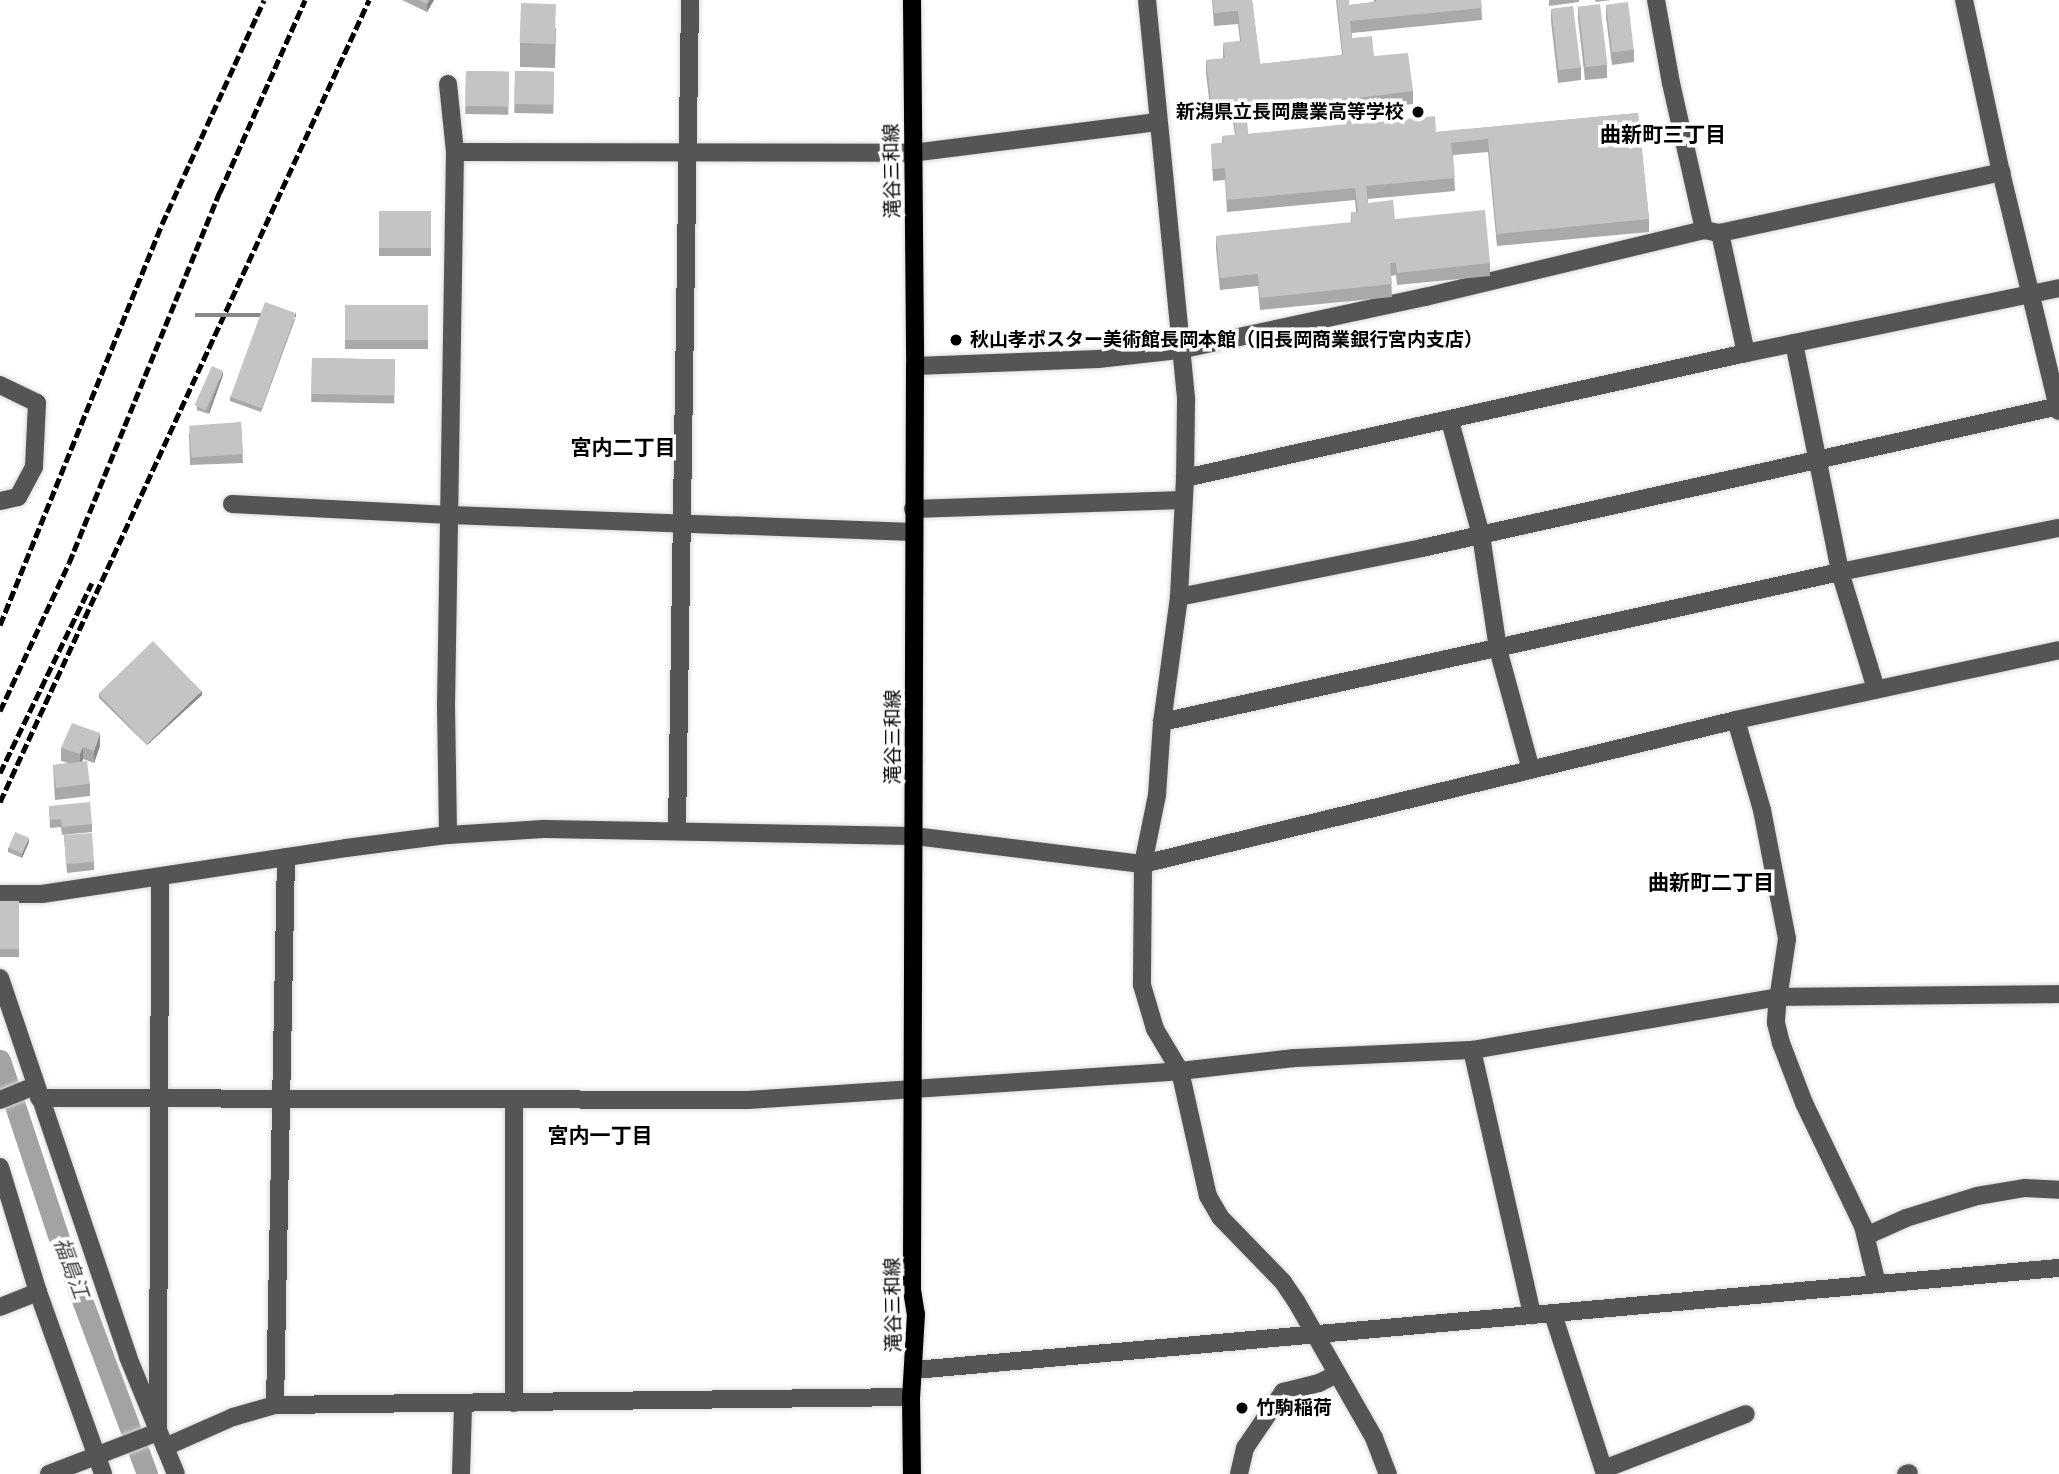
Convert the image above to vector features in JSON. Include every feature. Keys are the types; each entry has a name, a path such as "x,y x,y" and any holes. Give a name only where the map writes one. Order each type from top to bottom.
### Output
{"main road":[{"name":"滝谷三和線","path":"912,0 915,366 915,1370 911,1397 912,1474"}],"street":[{"path":"677,830 690,0"},
{"path":"1147,0 1156,122 1185,401 1185,478 1179,597 1162,722 1157,795 1143,864 1142,985 1155,1030 1180,1071 1208,1196 1232,1232 1283,1282 1374,1438 1388,1474"},
{"path":"1656,0 1671,83 1746,353"},
{"path":"1179,597 1480,535 1818,458 2059,408 2029,294 1964,0"},
{"path":"448,84 456,152 446,705 448,835"},
{"path":"456,152 912,153 1156,122"},
{"path":"915,366 1098,359 1178,350 1712,232 2001,172"},
{"path":"1185,478 1746,353 2059,288"},
{"path":"1794,343 1840,572 1876,689"},
{"path":"0,384 37,403 34,467 18,497 0,501"},
{"path":"1450,421 1480,535 1498,649 1531,770"},
{"path":"913,509 1183,500"},
{"path":"232,504 913,532"},
{"path":"1162,722 1840,572 2059,528"},
{"path":"0,894 42,894 448,835 543,829 914,836 1143,864 1736,720 2059,650"},
{"path":"1736,720 1762,810 1787,939 1776,1023 1787,1063 1866,1236 1877,1284"},
{"path":"275,1405 279,1100 286,857"},
{"path":"158,1437 160,877"},
{"path":"0,978 33,1092 128,1357 158,1437 176,1474"},
{"path":"0,1100 33,1092 158,1101 748,1100 1180,1071 1294,1058 1472,1050 1779,997 2059,994"},
{"path":"1472,1050 1532,1315"},
{"path":"514,1101 514,1403"},
{"path":"1,1170 38,1292 101,1454 103,1474"},
{"path":"1866,1236 1906,1218 1977,1196 2025,1188 2059,1190"},
{"path":"915,1370 1311,1332 1553,1314 2059,1268"},
{"path":"0,1307 38,1292"},
{"path":"1553,1314 1605,1472 1746,1414"},
{"path":"1239,1474 1245,1448 1283,1392 1319,1383 1337,1374"},
{"path":"49,1474 101,1454 275,1405 463,1405 911,1397"},
{"path":"461,1474 463,1405"}],"building":[{"path":"1213,0 1252,0 1260,64 1343,55 1337,0 1349,0 1349,5 1376,0 1481,0 1482,8 1350,21 1352,38 1372,36 1374,56 1408,53 1413,91 1357,98 1359,124 1435,116 1436,132 1638,113 1649,219 1497,234 1488,139 1451,143 1455,178 1366,186 1368,203 1393,200 1395,219 1485,210 1490,263 1397,273 1396,263 1390,263 1392,284 1260,298 1258,274 1220,278 1216,236 1352,222 1351,212 1358,212 1355,188 1227,200 1225,168 1213,169 1211,144 1223,143 1222,136 1236,135 1233,110 1230,110 1229,100 1211,102 1206,60 1225,58 1223,43 1241,41 1238,11 1214,13","holes":["1346,98 1348,124 1248,134 1245,109"]},
{"path":"1628,2 1634,50 1612,52 1606,5"},
{"path":"521,3 556,4 555,44 520,43"},
{"path":"1600,4 1607,65 1586,67 1578,7"},
{"path":"1573,6 1581,68 1559,70 1551,9"},
{"path":"466,71 509,72 508,107 465,106"},
{"path":"515,71 554,72 553,105 514,104"},
{"path":"379,211 431,211 431,248 379,248"},
{"path":"265,302 296,313 261,408 230,397"},
{"path":"345,305 428,305 428,340 345,340"},
{"path":"312,358 395,359 394,395 311,394"},
{"path":"212,366 223,371 205,410 195,405"},
{"path":"241,422 243,454 191,458 189,426"},
{"path":"153,641 202,691 147,744 98,694"},
{"path":"72,723 100,733 94,751 83,747 80,754 61,748"},
{"path":"87,761 90,784 56,788 53,765"},
{"path":"90,802 92,824 62,827 61,819 50,820 49,806"},
{"path":"15,832 29,838 22,854 8,848"},
{"path":"92,833 94,862 66,864 64,835"},
{"path":"0,901 19,901 19,949 0,949"}],"waterway":[{"name":"福島江","path":"0,1060 60,1241 147,1474"}],"railway":[{"path":"0,625 162,224 264,0"},
{"path":"0,711 69,563 220,192 305,0"},
{"path":"0,802 369,0"},
{"path":"0,773 92,583"}],"place":[{"name":"新潟県立長岡農業高等学校","path":"1418,112"},
{"name":"秋山孝ポスター美術館長岡本館（旧長岡商業銀行宮内支店）","path":"956,340"},
{"name":"竹駒稲荷","path":"1242,1408"}],"district":[{"name":"曲新町三丁目","path":"1663,135"},
{"name":"宮内二丁目","path":"623,448"},
{"name":"曲新町二丁目","path":"1711,883"},
{"name":"宮内一丁目","path":"600,1136"}]}
